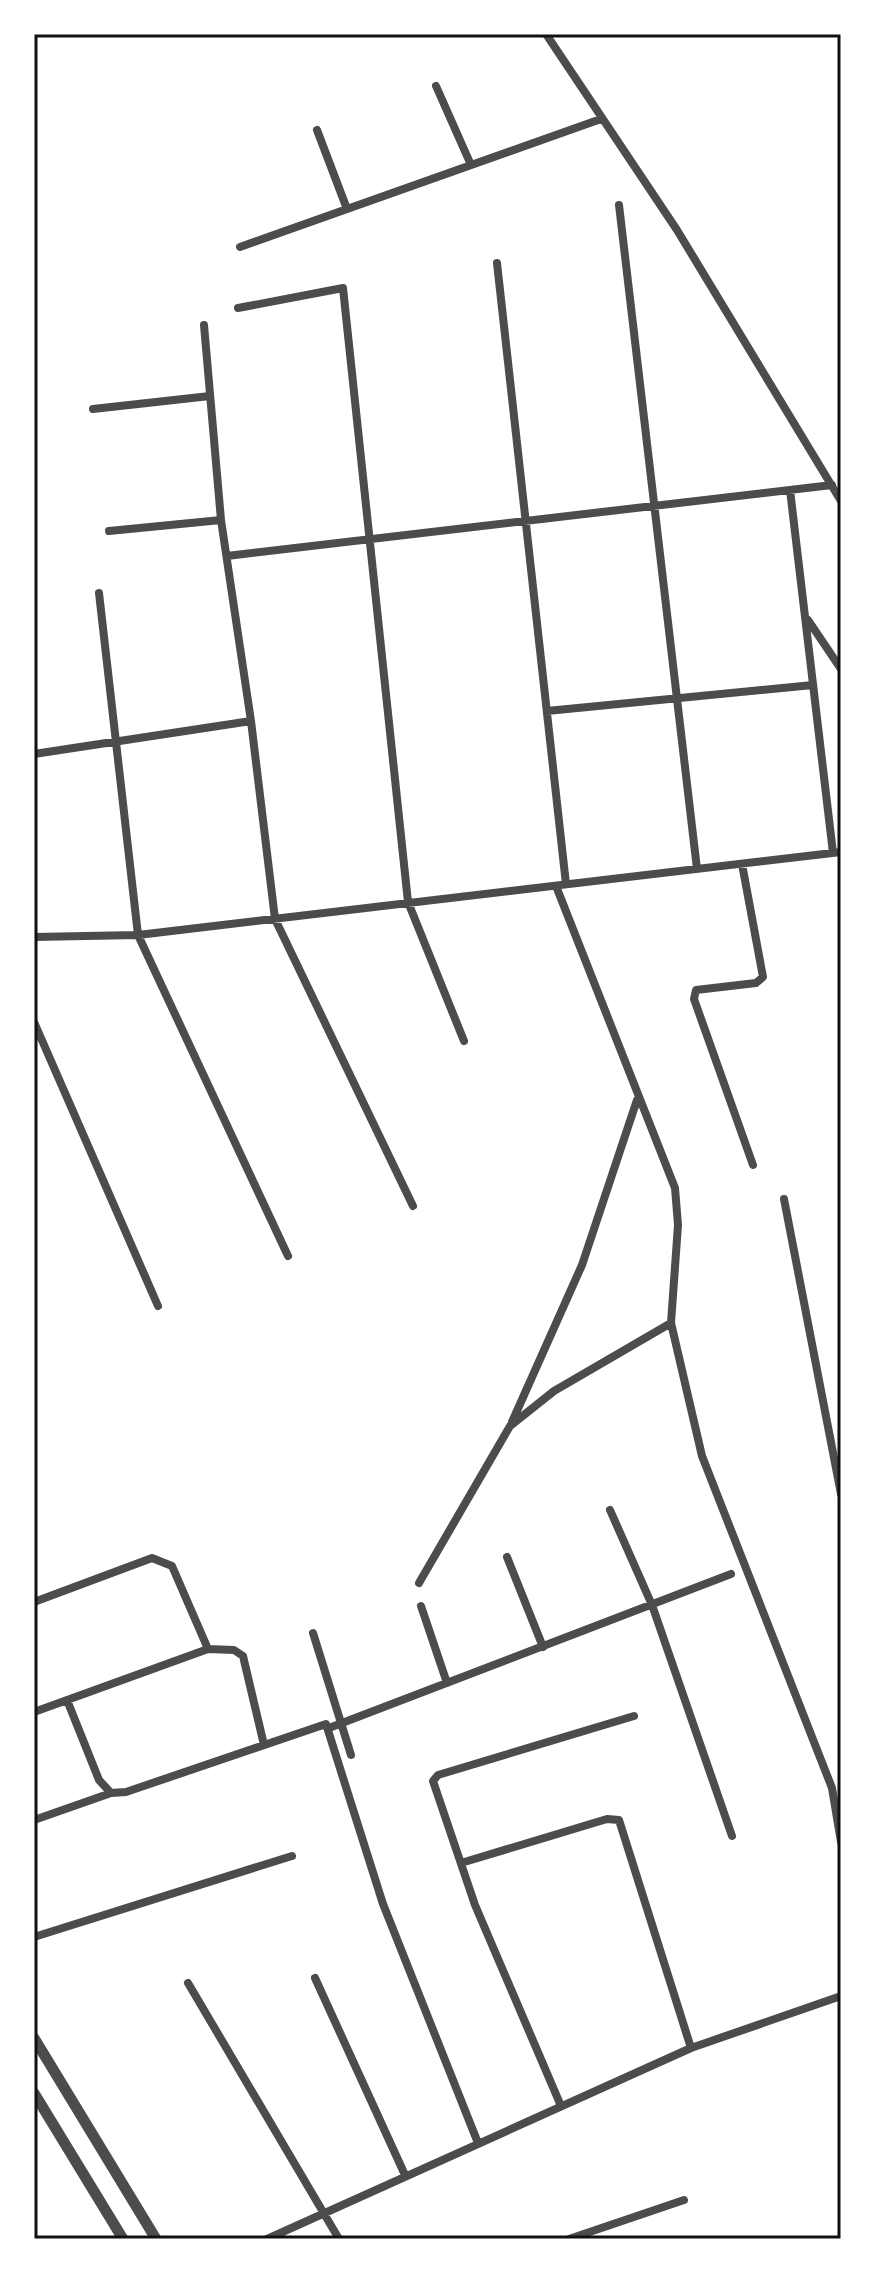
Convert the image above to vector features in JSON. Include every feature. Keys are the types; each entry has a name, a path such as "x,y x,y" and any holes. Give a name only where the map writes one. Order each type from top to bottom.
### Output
{"street":[{"path":"546,34 677,230 841,501"},
{"path":"436,86 471,165"},
{"path":"240,247 601,119"},
{"path":"317,130 347,209"},
{"path":"619,205 652,507 697,869"},
{"path":"497,263 547,711 561,885 638,1099 675,1188 678,1225 671,1323 707,1474 832,1788 841,1842"},
{"path":"238,308 343,288 408,902 464,1041"},
{"path":"204,325 221,520 251,721 275,919 413,1206"},
{"path":"93,409 210,396"},
{"path":"227,556 832,485"},
{"path":"34,937 138,935 837,852 790,490"},
{"path":"109,531 221,520"},
{"path":"99,593 138,935 288,1256"},
{"path":"805,616 841,669"},
{"path":"547,711 813,685"},
{"path":"34,754 251,721"},
{"path":"742,864 763,977 756,983 696,990 694,999 753,1165"},
{"path":"34,1022 158,1306"},
{"path":"419,1583 510,1426 582,1265 638,1099"},
{"path":"784,1199 841,1494"},
{"path":"510,1426 554,1391 671,1323"},
{"path":"610,1510 652,1605 732,1836"},
{"path":"507,1557 543,1647"},
{"path":"34,1602 152,1558 172,1566 208,1649"},
{"path":"329,1728 731,1574"},
{"path":"421,1606 447,1683"},
{"path":"313,1633 351,1755"},
{"path":"34,1712 208,1649 234,1650 243,1656 264,1745"},
{"path":"67,1700 99,1780 111,1793"},
{"path":"561,2106 461,1863 433,1781 438,1775 634,1716"},
{"path":"34,1820 111,1793 126,1792 320,1723 329,1728 383,1904 478,2143"},
{"path":"461,1863 607,1819 619,1820 691,2048"},
{"path":"34,1937 292,1856"},
{"path":"315,1978 405,2175"},
{"path":"188,1983 339,2239"},
{"path":"267,2239 691,2048 841,1996"},
{"path":"34,2038 156,2239"},
{"path":"35,2098 123,2239"},
{"path":"569,2239 684,2200"}]}
